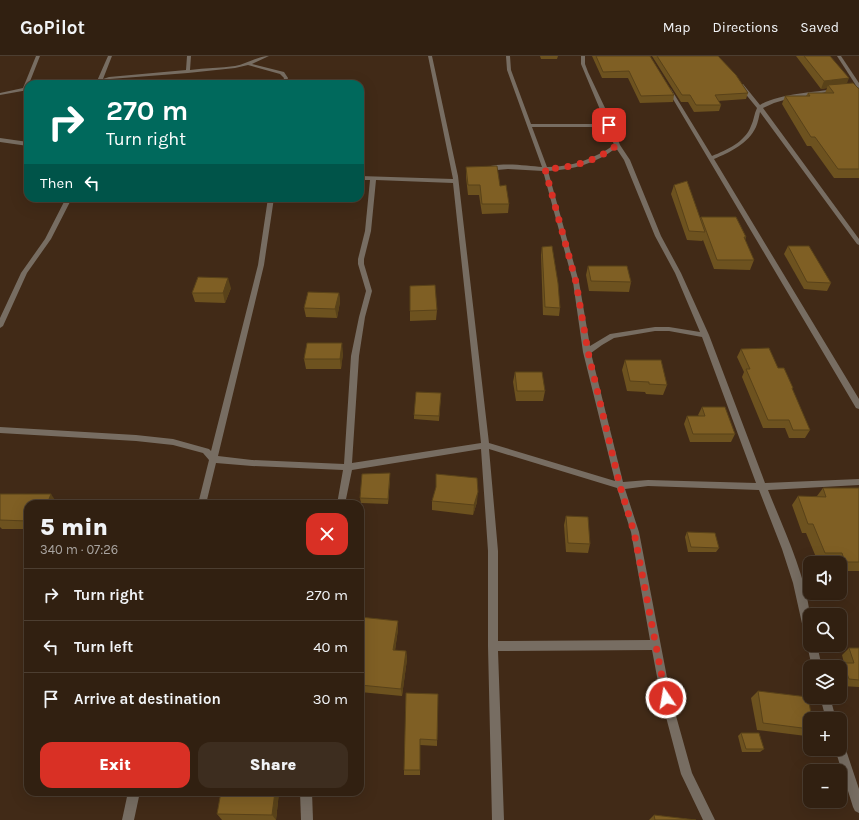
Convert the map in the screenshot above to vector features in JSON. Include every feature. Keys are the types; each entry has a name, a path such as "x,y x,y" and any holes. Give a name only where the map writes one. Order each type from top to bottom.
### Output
{"street":[{"path":"29,80 38,56"},
{"path":"98,80 110,56"},
{"path":"188,72 189,56"},
{"path":"104,80 109,78 227,68 248,64 267,56"},
{"path":"430,56 457,177 485,445 493,551 493,646 498,820"},
{"path":"508,56 509,70 545,169 576,282 588,352 620,486 634,532 666,698 687,774 709,820"},
{"path":"583,56 583,64 586,72 604,110 617,145 627,160 658,236 678,273 705,335 762,487 787,548 798,583 804,608"},
{"path":"838,56 859,87 852,88"},
{"path":"248,64 282,73 286,78 285,80"},
{"path":"850,73 859,75"},
{"path":"663,80 859,406"},
{"path":"736,80 760,108 859,243"},
{"path":"0,94 24,89"},
{"path":"711,158 739,145 749,136 760,108 765,104 786,98 845,89"},
{"path":"529,126 609,125"},
{"path":"0,140 24,143"},
{"path":"478,171 494,167 511,166 545,169 564,167 587,162 599,157 617,145"},
{"path":"364,178 457,177"},
{"path":"342,500 348,466 355,356 362,317 369,292 361,259 368,231 373,178"},
{"path":"0,326 24,273 48,239 67,202"},
{"path":"203,500 261,265 270,202"},
{"path":"588,352 599,343 612,336 655,329 669,329 705,335"},
{"path":"0,430 136,438 172,442 206,451 213,459 252,463 348,466 485,445 620,486 648,483 762,487 859,482"},
{"path":"493,646 655,645"},
{"path":"843,756 859,807"},
{"path":"128,820 133,796"},
{"path":"306,796 307,820"}],"building":[{"path":"596,56 650,56 674,95 641,96 629,71 603,72"},
{"path":"657,56 718,56 736,75 748,93 715,95 721,105 696,105 690,95 682,95"},
{"path":"804,56 830,56 849,78 824,81"},
{"path":"853,83 859,89 859,169 838,169 815,137 811,137 785,96 810,96 808,93 834,93 828,85"},
{"path":"497,166 500,186 506,185 509,204 482,204 480,185 468,185 466,167"},
{"path":"687,181 705,232 689,231 674,185"},
{"path":"701,217 736,217 746,237 744,237 754,260 717,260"},
{"path":"552,246 558,283 560,308 545,307 542,247"},
{"path":"788,246 809,246 831,283 807,282"},
{"path":"588,266 627,266 631,282 591,281"},
{"path":"198,277 228,278 223,293 192,293"},
{"path":"435,285 437,310 410,311 410,286"},
{"path":"308,292 339,293 335,309 304,308"},
{"path":"307,343 342,343 340,359 304,359"},
{"path":"769,348 778,368 784,368 810,430 793,430 789,420 768,420 746,369 750,369 741,349"},
{"path":"625,360 661,360 667,385 630,381"},
{"path":"515,372 542,372 545,391 517,391"},
{"path":"416,392 441,393 439,416 414,415"},
{"path":"702,407 725,407 735,434 693,434 687,416 705,416"},
{"path":"390,473 388,499 360,498 362,474"},
{"path":"436,474 477,478 478,492 474,505 432,501 436,487"},
{"path":"823,488 859,488 859,562 847,562 847,556 843,556 842,553 825,553 813,524 808,524 798,496 826,497"},
{"path":"0,494 51,494 49,500 24,500 24,521 0,520"},
{"path":"566,516 588,517 590,544 568,543"},
{"path":"687,532 715,533 719,548 691,547"},
{"path":"364,617 398,621 393,650 406,651 401,689 364,685"},
{"path":"849,648 859,648 859,680 849,679 847,674 847,663 854,663"},
{"path":"758,691 803,696 803,704 809,704 811,712 803,712 803,728 763,723"},
{"path":"406,693 438,694 437,740 420,739 420,770 404,770"},
{"path":"741,733 759,733 764,749 746,749"},
{"path":"220,796 274,796 272,815 217,814"},
{"path":"654,815 696,820 655,820"}],"route":[{"path":"609,125 617,145 611,150 587,162 545,169 567,245 576,282 588,352 620,486 628,508 634,532 666,698"}]}
